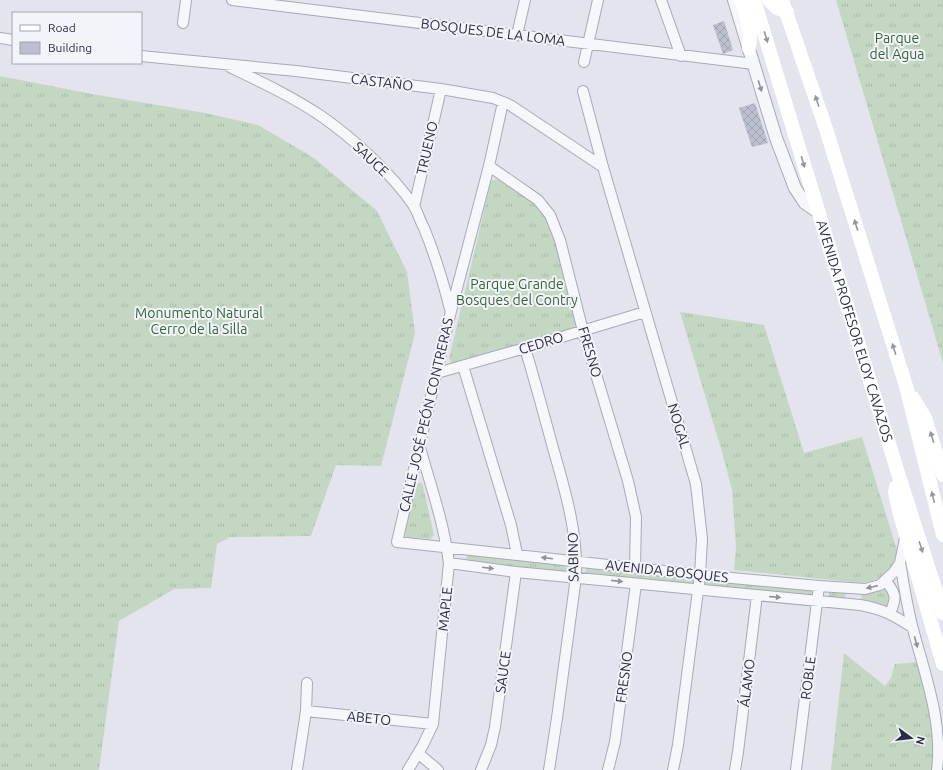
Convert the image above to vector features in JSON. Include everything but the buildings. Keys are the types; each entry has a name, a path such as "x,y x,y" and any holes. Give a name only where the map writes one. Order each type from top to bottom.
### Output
{"main road":[{"path":"741,0 749,25 749,48"},
{"name":"AVENIDA PROFESOR ELOY CAVAZOS","path":"754,0 897,470 895,492 899,511 943,664"},
{"path":"769,0 777,8 785,6 826,129 906,386 943,535"},
{"path":"906,386 925,418 943,475"},
{"path":"897,470 943,613"}],"street":[{"path":"183,23 186,0"},
{"name":"BOSQUES DE LA LOMA","path":"232,0 254,1 754,64"},
{"path":"517,35 525,0"},
{"path":"584,62 598,0"},
{"path":"660,0 681,56"},
{"path":"734,0 776,138 795,188 805,202 818,212"},
{"path":"0,38 12,40"},
{"name":"CASTAÑO","path":"142,56 296,71 485,96 515,108 603,167"},
{"name":"SAUCE","path":"225,64 292,98 321,116 347,136 377,163 398,186 414,207 442,275 451,311"},
{"name":"TRUENO","path":"414,207 441,89"},
{"name":"NOGAL","path":"583,91 603,167 696,484 702,540 700,574 678,745 673,770"},
{"name":"CALLE JOSÉ PEÓN CONTRERAS","path":"397,542 451,311 489,166 503,102"},
{"name":"FRESNO","path":"489,166 538,200 550,215 560,240 583,331 628,480 636,517 635,568"},
{"name":"CEDRO","path":"437,373 645,312"},
{"name":"SABINO","path":"525,348 565,490 572,521 576,562 576,577 549,770"},
{"path":"463,366 511,525 517,554"},
{"name":"MAPLE","path":"408,770 419,754 431,730 449,564 447,547 438,510 419,446"},
{"path":"906,535 900,563 912,627 935,715 938,743 937,770"},
{"name":"AVENIDA BOSQUES","path":"397,542 517,554 576,562 819,586 865,589 874,587 886,581"},
{"path":"890,613 894,604 894,594 886,581 900,563"},
{"name":"AVENIDA BOSQUES","path":"449,564 636,584 818,600 865,606 890,613 912,627"},
{"name":"SAUCE","path":"481,770 491,745 495,727 516,572"},
{"name":"FRESNO","path":"608,770 615,742 636,584"},
{"name":"ROBLE","path":"796,770 819,586"},
{"name":"ÁLAMO","path":"735,770 757,595"},
{"path":"297,770 306,711 307,683"},
{"name":"ABETO","path":"306,711 432,724"},
{"path":"419,754 438,770"}],"green space":[{"name":"Parque del Agua","path":"836,0 943,0 943,363"},
{"name":"Monumento Natural Cerro de la Silla","path":"0,76 92,94 205,113 258,125 314,158 377,211 407,272 415,333 381,466 336,465 311,536 230,537 217,544 211,588 174,589 119,621 99,770 0,770"},
{"name":"Parque Grande Bosques del Contry","path":"498,179 535,203 548,219 578,320 574,329 452,364 449,359 491,181"},
{"path":"680,312 764,325 804,453 862,437 897,550 893,564 887,573 877,579 862,583 734,570 736,547 732,490"},
{"path":"422,482 434,535 430,539 406,537 404,532 405,518 416,484"},
{"path":"470,553 560,564 569,569 567,571 561,571 469,562 466,558"},
{"path":"587,567 693,579 694,581 693,585 587,575 585,572"},
{"path":"705,579 811,590 815,596 707,586 703,585"},
{"path":"888,588 891,592 889,606 887,607 872,602 861,602 862,593 873,593"},
{"path":"829,591 846,593 845,599 829,598"},
{"path":"844,653 885,686 891,678 895,664 917,662 930,715 933,756 932,770 831,770"}]}
